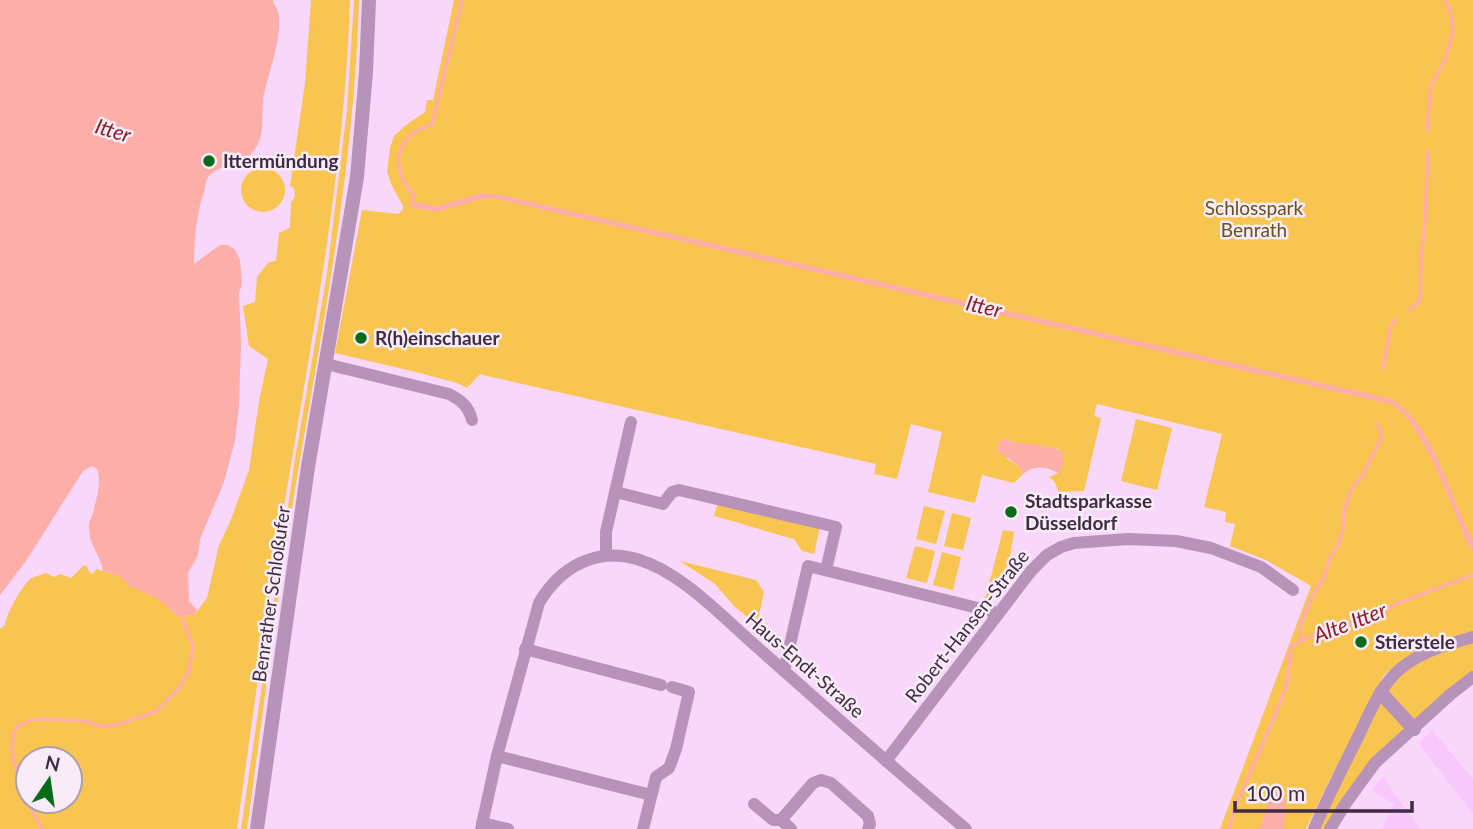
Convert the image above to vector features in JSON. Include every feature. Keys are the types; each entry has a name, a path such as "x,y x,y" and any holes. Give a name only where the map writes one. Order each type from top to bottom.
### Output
{"street":[{"name":"Benrather Schloßufer","path":"257,829 308,467 357,177 369,0"},
{"path":"326,364 449,394 465,405 472,420"},
{"path":"606,555 606,532 631,422"},
{"path":"616,492 663,504 672,492 679,490 836,527 826,570"},
{"name":"Robert-Hansen-Straße","path":"886,761 1031,571 1047,555 1061,547 1074,543 1128,538 1176,541 1211,548 1261,567 1293,590"},
{"name":"Haus-Endt-Straße","path":"508,829 481,826 497,756 539,603 548,589 570,568 606,555 640,560 680,579 957,826"},
{"path":"784,671 808,566 998,613"},
{"path":"1314,829 1381,693 1399,670 1412,660 1473,637"},
{"path":"525,649 689,692 676,749 669,768 656,777 643,829"},
{"path":"1330,829 1375,764 1473,677"},
{"path":"1381,693 1414,729"},
{"path":"497,756 652,794"},
{"path":"754,804 773,820 786,825 813,783 821,780 831,783 868,816 868,829"}],"shaded area":[{"path":"1432,730 1473,779 1473,814 1419,744"},
{"path":"1383,777 1420,829 1381,829 1394,804 1372,790"}],"green space":[{"path":"311,0 350,0 342,123 327,245 273,573 237,829 0,829 0,629 5,625 15,600 30,579 46,573 54,577 60,574 71,578 83,566 87,566 93,574 96,569 117,575 120,573 166,604 176,616 194,615 207,598 219,545 249,470 268,359 249,346 243,306 255,302 257,277 269,262 276,261 279,233 290,228 291,203 295,196 294,188 290,186 305,83"},
{"path":"354,0 359,0 357,55 339,219 288,534 247,829 241,829 294,465 327,273 347,109"},
{"name":"Schlosspark Benrath","path":"454,0 1473,0 1473,634 1399,663 1384,675 1306,829 1220,829 1311,586 1266,560 1230,546 1235,524 1225,522 1226,512 1204,507 1222,434 1097,404 1094,416 1101,418 1084,491 1059,492 1049,477 1062,469 1059,449 1024,445 1004,439 1007,459 1019,466 1023,474 1014,483 982,475 975,503 928,492 942,432 911,424 897,479 874,474 876,464 480,374 467,388 416,372 335,353 362,210 398,214 403,210 387,171 390,148 394,136 425,112 427,100 433,100"},
{"path":"263,168 278,175 285,190 278,205 263,212 248,205 241,190 248,175"},
{"path":"1136,419 1172,428 1157,490 1121,481"},
{"path":"718,502 820,527 814,554 802,551 794,539 714,516"},
{"path":"924,506 945,511 936,544 916,539"},
{"path":"952,513 971,518 963,550 944,546"},
{"path":"1003,530 1014,532 1006,579 989,601 985,600"},
{"path":"915,546 935,551 927,583 906,578"},
{"path":"942,552 961,557 953,590 933,585"},
{"path":"680,561 756,580 764,592 757,625 735,607 715,584"},
{"path":"1473,639 1473,673 1423,716 1324,829 1319,829 1383,692 1413,662"}],"water":[{"name":"Itter","path":"0,0 273,0 278,11 276,50 263,101 259,141 247,158 216,170 207,179 197,220 194,264 220,245 228,245 235,250 240,260 242,284 239,293 241,343 235,440 224,482 200,539 198,555 188,573 189,601 197,610 194,615 176,616 155,597 131,587 118,575 103,571 90,535 89,525 99,486 97,469 92,466 83,471 26,561 0,595"},
{"name":"Itter","path":"482,193 502,195 1392,399 1407,411 1430,444 1473,540 1473,551 1424,445 1402,413 1390,404 492,198 437,212 412,208 414,202 437,206"},
{"path":"1004,439 1064,453 1062,469 1058,473 1036,468 1023,474 1019,466 997,451 1000,441"},
{"path":"1275,792 1282,793 1286,800 1284,829 1259,829 1269,801"}],"waterway":[{"path":"412,205 414,195 401,174 399,153 410,136 432,125 462,0"},
{"path":"1427,130 1431,85 1445,60 1453,30 1445,0"},
{"path":"1410,309 1418,303 1420,296 1428,151"},
{"path":"1383,368 1391,325 1396,319"},
{"path":"1301,640 1300,626 1330,558 1339,544 1344,511 1352,488 1363,475 1381,438 1377,424"},
{"name":"Alte Itter","path":"1229,829 1235,807 1287,684 1291,646 1473,575"},
{"path":"42,829 25,798 13,758 12,744 18,726 31,720 45,719 85,721 104,727 157,711 179,688 189,671 193,646 181,614"}],"place":[{"name":"Ittermündung","path":"209,161"},
{"name":"R(h)einschauer","path":"361,338"},
{"name":"Stadtsparkasse Düsseldorf","path":"1011,512"},
{"name":"Stierstele","path":"1361,642"}]}
